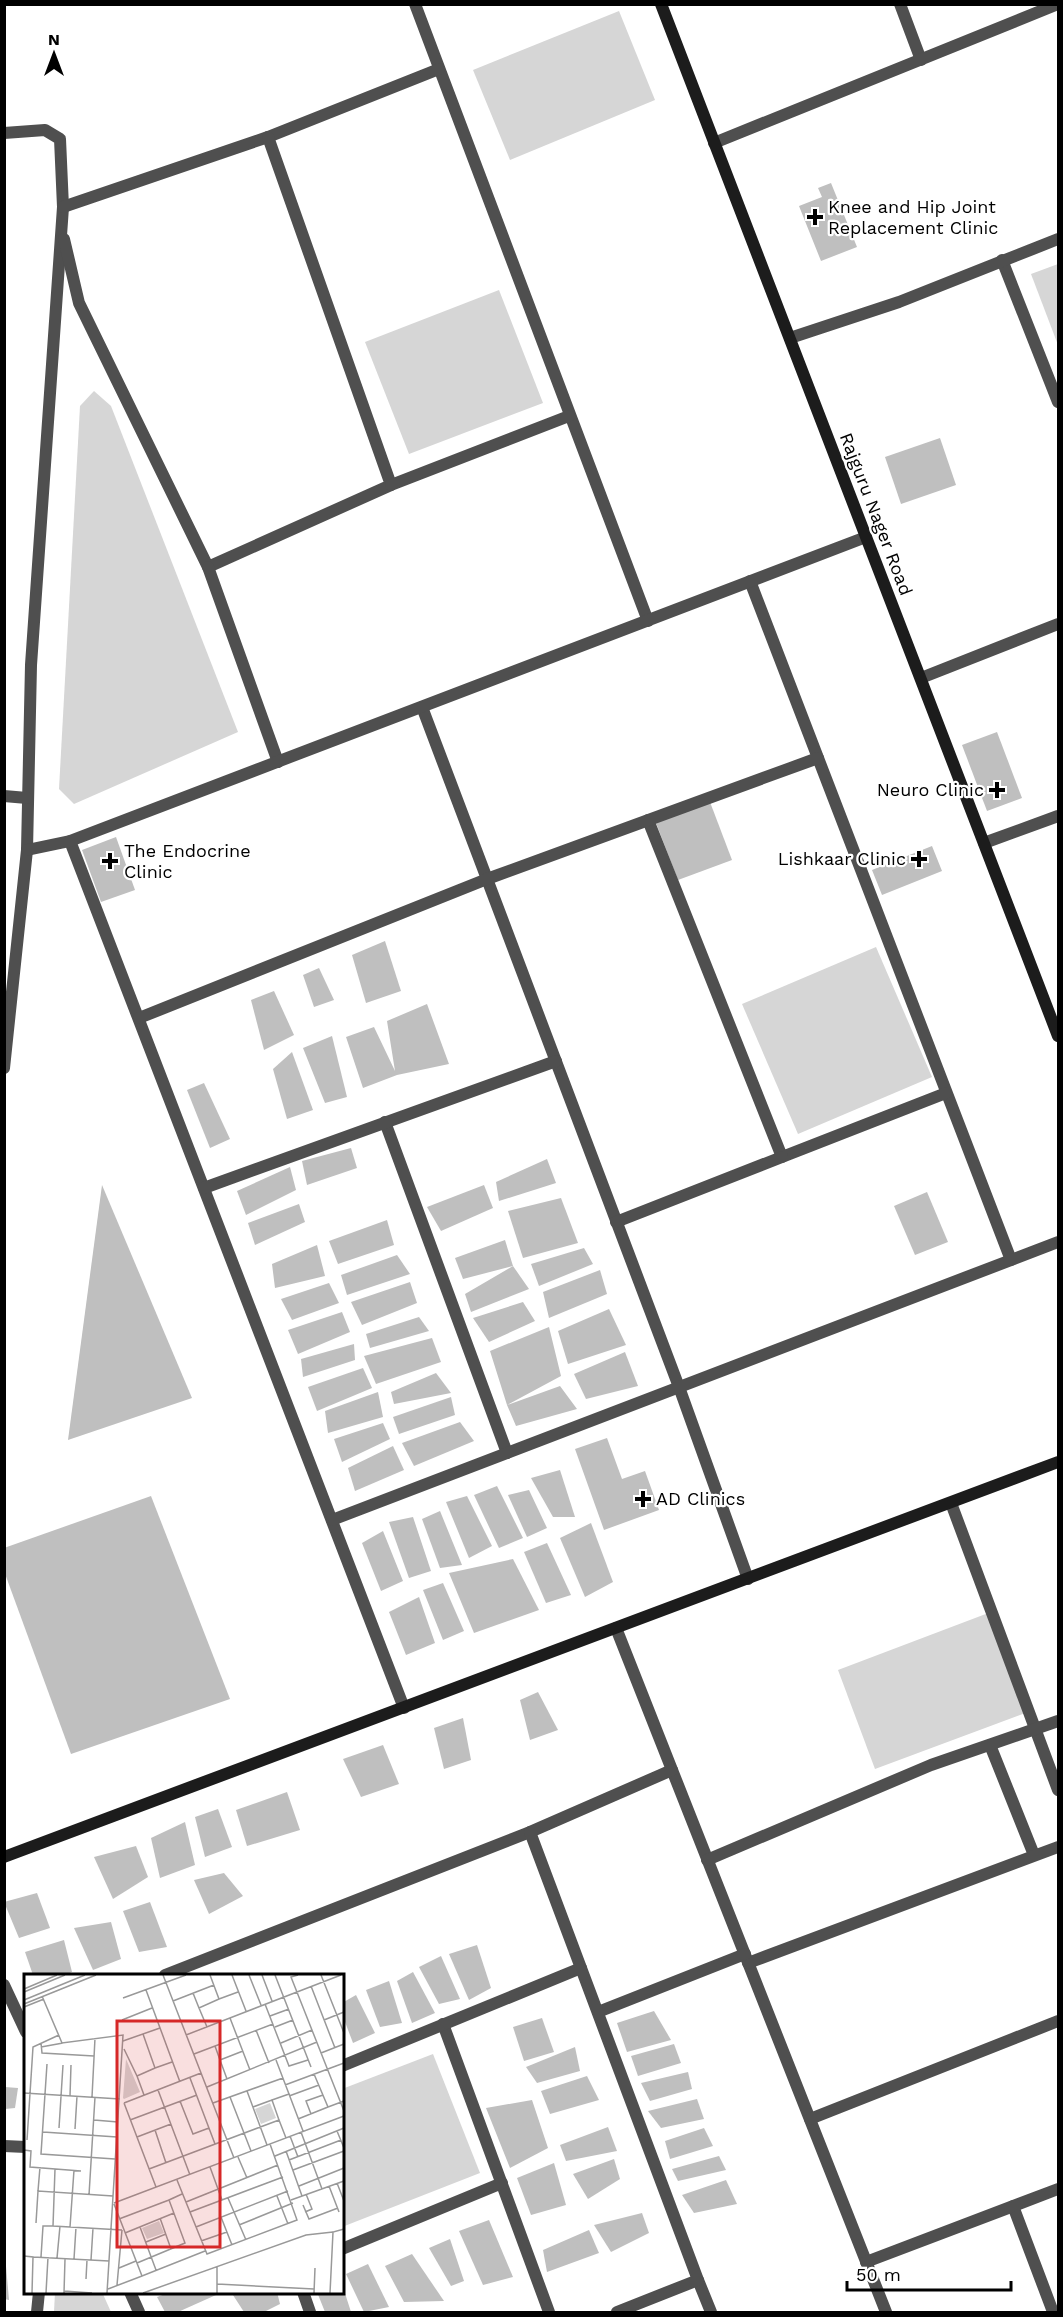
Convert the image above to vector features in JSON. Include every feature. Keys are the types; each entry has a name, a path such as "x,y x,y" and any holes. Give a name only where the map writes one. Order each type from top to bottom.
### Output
{"street":[{"path":"415,4 648,621"},
{"name":"Rajguru Nager Road","path":"661,4 1059,1036"},
{"path":"900,4 921,60"},
{"path":"714,143 1058,4"},
{"path":"63,207 268,137 439,69"},
{"path":"4,133 45,130 60,139 63,207 31,665 27,850 5,1039 4,1068"},
{"path":"268,137 391,485"},
{"path":"61,226 79,303 208,567 278,762"},
{"path":"790,338 899,302 1059,239"},
{"path":"1002,261 1058,403"},
{"path":"208,567 391,485 569,416"},
{"path":"27,850 70,841 866,537"},
{"path":"750,581 1011,1260"},
{"path":"921,678 1059,624"},
{"path":"422,707 679,1387 747,1579"},
{"path":"139,1018 487,879 818,758"},
{"path":"4,796 27,798"},
{"path":"984,843 1059,816"},
{"path":"648,820 782,1157"},
{"path":"70,841 404,1707"},
{"path":"204,1188 556,1061"},
{"path":"616,1222 946,1094"},
{"path":"386,1122 507,1453"},
{"path":"332,1520 1059,1242"},
{"path":"4,1857 1059,1462"},
{"path":"951,1503 1059,1790"},
{"path":"616,1628 886,2313"},
{"path":"707,1860 931,1765 1059,1721"},
{"path":"990,1745 1034,1855"},
{"path":"168,1974 530,1832 672,1770"},
{"path":"530,1832 711,2313"},
{"path":"598,2012 1059,1846"},
{"path":"344,2065 581,1968"},
{"path":"4,1985 24,2029"},
{"path":"810,2119 1059,2021"},
{"path":"444,2024 549,2313"},
{"path":"4,2146 24,2147"},
{"path":"344,2248 502,2183"},
{"path":"866,2262 1059,2189"},
{"path":"1013,2206 1053,2313"},
{"path":"617,2313 698,2280"},
{"path":"37,2313 39,2293"},
{"path":"130,2293 139,2313"},
{"path":"303,2293 310,2313"}],"shaded area":[{"path":"619,11 655,100 510,160 473,70"},
{"path":"1058,264 1058,345 1031,274"},
{"path":"499,290 543,403 409,454 365,342"},
{"path":"94,391 111,406 238,732 74,804 59,789 80,406"},
{"path":"876,947 932,1077 798,1134 742,1004"},
{"path":"991,1612 1028,1712 875,1769 838,1670"},
{"path":"433,2054 480,2173 344,2226 344,2088"},
{"path":"55,2293 102,2293 111,2312 54,2312"}],"building":[{"path":"831,183 857,247 821,261 799,206 822,197 818,188"},
{"path":"940,438 956,485 901,504 885,457"},
{"path":"997,732 1022,798 987,811 962,745"},
{"path":"710,802 732,860 678,880 656,823"},
{"path":"116,837 135,890 101,902 82,850"},
{"path":"932,846 942,871 882,895 872,870"},
{"path":"385,941 401,991 366,1003 352,955"},
{"path":"319,968 334,1000 314,1007 303,975"},
{"path":"274,991 294,1035 264,1050 251,1000"},
{"path":"427,1004 449,1064 397,1075 363,1088 346,1037 374,1027 395,1071 387,1021"},
{"path":"332,1036 347,1097 325,1103 303,1048"},
{"path":"292,1052 313,1110 287,1119 273,1069"},
{"path":"204,1083 230,1139 210,1148 187,1090"},
{"path":"351,1148 357,1168 307,1185 302,1161"},
{"path":"547,1159 556,1183 499,1201 496,1182"},
{"path":"290,1167 296,1190 246,1215 237,1191"},
{"path":"102,1185 192,1398 68,1440"},
{"path":"484,1185 493,1208 441,1231 427,1207"},
{"path":"927,1192 948,1242 915,1255 894,1206"},
{"path":"561,1198 578,1243 523,1258 508,1211"},
{"path":"299,1204 305,1222 255,1245 248,1223"},
{"path":"387,1220 394,1245 338,1264 329,1241"},
{"path":"505,1240 513,1266 463,1279 455,1258"},
{"path":"317,1245 325,1276 275,1288 272,1264"},
{"path":"584,1248 593,1264 539,1286 531,1264"},
{"path":"397,1255 410,1274 347,1295 341,1275"},
{"path":"513,1266 529,1289 471,1312 465,1294"},
{"path":"600,1270 607,1294 549,1318 543,1292"},
{"path":"410,1282 417,1303 362,1325 351,1302"},
{"path":"329,1283 339,1303 292,1320 281,1299"},
{"path":"523,1302 535,1321 489,1342 473,1318"},
{"path":"609,1309 626,1345 568,1364 558,1331"},
{"path":"342,1312 350,1332 298,1354 288,1330"},
{"path":"419,1317 429,1331 370,1348 366,1334"},
{"path":"549,1327 561,1376 507,1405 490,1351"},
{"path":"432,1338 441,1362 376,1384 364,1356"},
{"path":"354,1344 355,1360 303,1377 301,1359"},
{"path":"625,1352 638,1386 586,1399 574,1374"},
{"path":"363,1368 372,1388 317,1411 308,1387"},
{"path":"436,1373 451,1393 394,1404 391,1392"},
{"path":"560,1386 577,1409 516,1426 507,1405"},
{"path":"378,1392 383,1417 328,1433 325,1411"},
{"path":"451,1397 455,1415 399,1434 393,1417"},
{"path":"460,1422 474,1441 414,1466 402,1443"},
{"path":"383,1423 390,1439 342,1462 334,1439"},
{"path":"607,1438 622,1479 645,1471 659,1510 604,1530 575,1449"},
{"path":"393,1446 404,1470 355,1491 348,1468"},
{"path":"560,1470 575,1517 553,1517 531,1478"},
{"path":"497,1486 523,1538 499,1548 474,1495"},
{"path":"529,1490 547,1528 527,1537 508,1495"},
{"path":"151,1496 230,1699 71,1754 4,1571 4,1548"},
{"path":"467,1496 492,1546 469,1558 446,1502"},
{"path":"440,1511 462,1565 440,1568 422,1519"},
{"path":"413,1517 431,1571 409,1578 389,1522"},
{"path":"591,1523 613,1582 585,1597 560,1538"},
{"path":"383,1531 403,1581 381,1591 362,1543"},
{"path":"547,1543 571,1595 546,1603 524,1552"},
{"path":"513,1559 539,1610 474,1633 449,1573"},
{"path":"443,1583 464,1631 443,1640 423,1590"},
{"path":"419,1597 435,1643 406,1655 389,1612"},
{"path":"538,1692 558,1730 530,1740 520,1700"},
{"path":"463,1718 471,1760 444,1769 434,1728"},
{"path":"383,1745 399,1784 361,1797 343,1759"},
{"path":"287,1792 300,1830 247,1846 236,1810"},
{"path":"218,1809 232,1847 205,1857 195,1817"},
{"path":"185,1822 195,1865 160,1878 151,1838"},
{"path":"136,1846 148,1877 113,1899 94,1857"},
{"path":"224,1873 243,1896 209,1914 194,1880"},
{"path":"37,1893 50,1928 19,1938 4,1902"},
{"path":"150,1902 167,1947 139,1952 123,1911"},
{"path":"111,1922 121,1959 93,1970 74,1928"},
{"path":"64,1940 72,1972 33,1974 25,1952"},
{"path":"477,1945 491,1988 469,2000 449,1954"},
{"path":"441,1956 460,1999 439,2004 419,1967"},
{"path":"413,1972 435,2013 412,2023 397,1981"},
{"path":"389,1981 402,2023 380,2027 366,1990"},
{"path":"356,1995 375,2033 353,2043 344,2019 344,2002"},
{"path":"654,2011 671,2040 627,2052 617,2023"},
{"path":"542,2018 554,2052 524,2061 513,2027"},
{"path":"674,2044 681,2063 638,2076 631,2056"},
{"path":"575,2047 580,2071 537,2083 526,2067"},
{"path":"688,2072 692,2089 650,2101 641,2083"},
{"path":"587,2076 599,2100 550,2114 541,2091"},
{"path":"5,2087 18,2088 15,2108 5,2109"},
{"path":"697,2099 704,2119 661,2128 648,2111"},
{"path":"532,2100 548,2148 510,2168 486,2108"},
{"path":"608,2127 617,2151 566,2161 560,2145"},
{"path":"704,2128 713,2146 670,2159 665,2141"},
{"path":"719,2156 726,2170 678,2181 672,2169"},
{"path":"614,2159 620,2179 588,2199 573,2174"},
{"path":"554,2163 566,2205 531,2215 517,2178"},
{"path":"726,2180 737,2204 694,2213 682,2195"},
{"path":"642,2213 649,2233 611,2252 594,2225"},
{"path":"489,2220 513,2277 483,2285 459,2231"},
{"path":"589,2230 599,2253 547,2272 543,2250"},
{"path":"450,2239 464,2281 451,2286 429,2248"},
{"path":"412,2254 444,2301 404,2302 385,2266"},
{"path":"368,2264 389,2307 364,2312 346,2274"},
{"path":"4,2266 6,2266 9,2300 4,2299"},
{"path":"344,2290 351,2312 325,2312 317,2293 344,2293"},
{"path":"168,2293 215,2293 216,2295 178,2312 165,2312 157,2297"},
{"path":"232,2293 277,2293 280,2304 264,2312 244,2312"}],"place":[{"name":"Knee and Hip Joint Replacement Clinic","path":"815,217"},
{"name":"Neuro Clinic","path":"997,790"},
{"name":"Lishkaar Clinic","path":"919,859"},
{"name":"The Endocrine Clinic","path":"110,861"},
{"name":"AD Clinics","path":"643,1499"}]}
